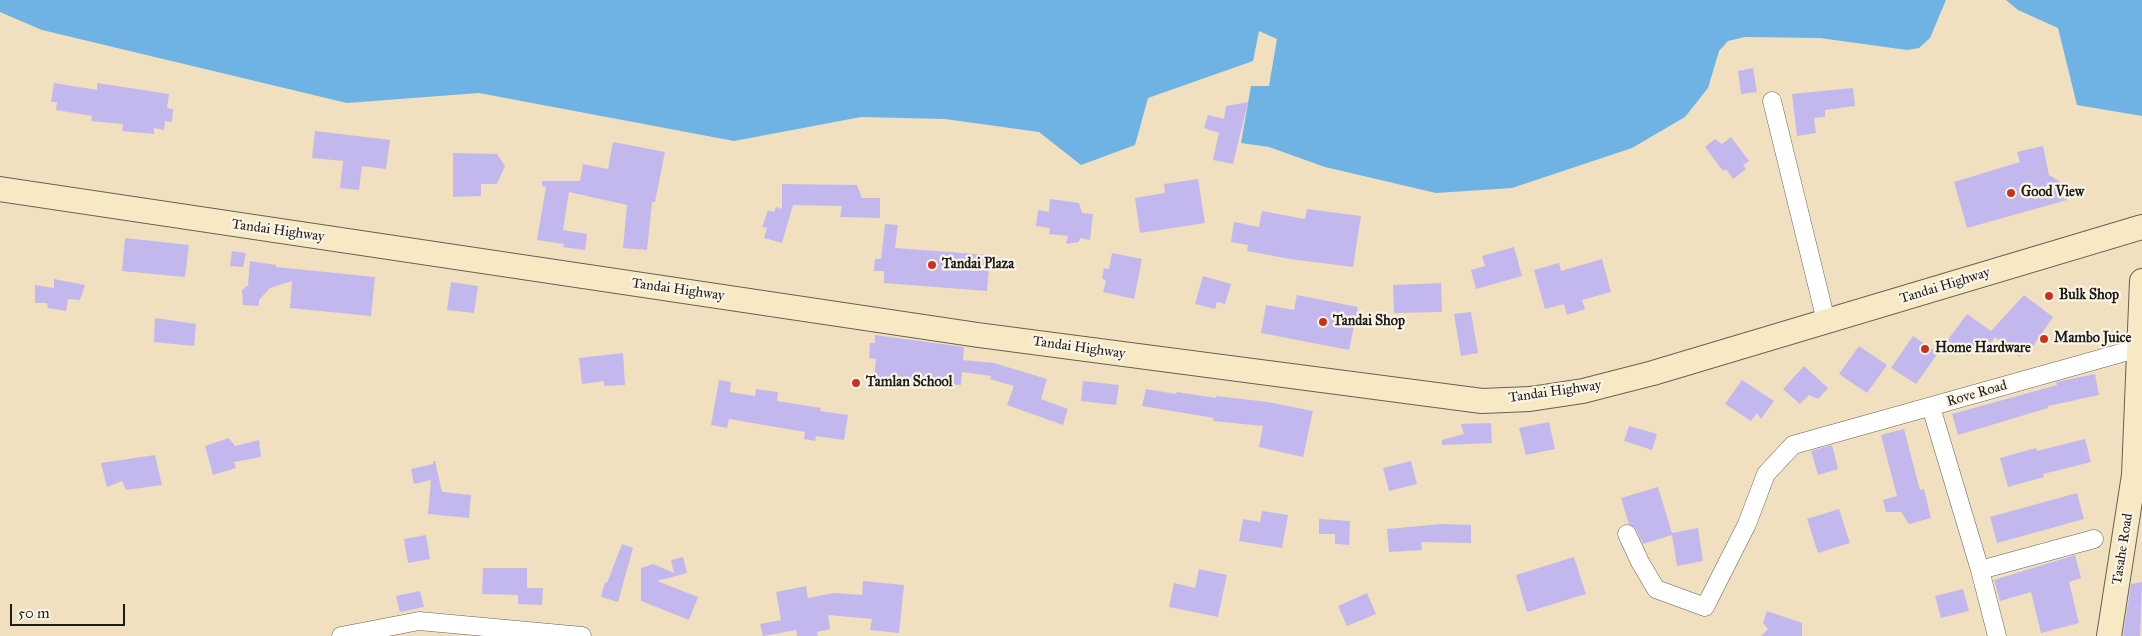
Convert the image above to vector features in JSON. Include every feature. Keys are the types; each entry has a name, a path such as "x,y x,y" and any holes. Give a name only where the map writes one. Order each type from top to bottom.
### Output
{"main road":[{"name":"Tandai Highway","path":"0,189 968,333 1482,401 1530,399 1583,391 1653,373 2142,227"},
{"name":"Tasahe Road","path":"2109,636 2138,475 2139,348 2142,281"}],"street":[{"path":"1772,101 1826,321"},
{"name":"Rove Road","path":"1997,636 1982,574 1931,407 2139,348"},
{"path":"1627,534 1656,590 1705,607 1746,524 1766,474 1793,445 1931,407"},
{"path":"1982,574 2094,539"},
{"path":"342,636 419,621 582,636"}],"water":[{"path":"0,0 1946,0 1930,38 1919,48 1907,50 1820,38 1745,37 1728,41 1719,51 1708,88 1685,117 1632,148 1512,188 1436,193 1325,167 1269,147 1241,143 1251,86 1269,86 1277,39 1259,31 1253,61 1148,98 1135,145 1081,165 1039,132 945,119 861,117 734,141 479,93 347,103 42,30 0,12"},
{"path":"2006,0 2142,0 2142,116 2077,105 2058,28 2018,10"}],"building":[{"path":"1753,68 1757,92 1741,94 1738,71"},
{"path":"54,83 97,90 97,83 169,94 167,108 173,109 172,122 165,121 164,130 154,128 154,134 122,131 123,124 91,121 92,116 56,110 57,102 51,102"},
{"path":"1853,88 1855,106 1825,110 1825,117 1814,118 1816,133 1797,136 1792,94"},
{"path":"1248,102 1233,164 1213,160 1219,133 1204,128 1208,115 1224,119 1226,106"},
{"path":"315,131 390,140 386,169 362,166 359,190 340,188 343,161 312,158"},
{"path":"1731,137 1749,161 1743,165 1746,169 1733,179 1726,169 1723,171 1705,147 1715,139 1722,144"},
{"path":"613,142 665,152 655,202 652,202 647,250 623,248 627,205 569,192 563,230 587,234 585,250 563,247 564,244 537,240 546,187 542,186 542,181 580,181 583,164 608,169"},
{"name":"Good View","path":"2043,146 2049,175 2062,183 2067,200 1967,228 1954,182 2020,162 2017,152"},
{"path":"453,153 497,154 505,166 497,184 481,184 481,196 453,197"},
{"path":"1198,179 1205,223 1140,233 1135,198 1165,193 1164,184"},
{"path":"782,184 857,185 862,198 880,198 880,218 840,217 842,206 793,205 782,243 764,238 767,228 762,227 768,210 774,212 776,207 782,209"},
{"path":"1050,199 1079,203 1082,213 1093,214 1090,240 1080,238 1079,242 1066,244 1068,236 1049,234 1050,228 1036,226 1038,210 1049,212"},
{"path":"1307,209 1361,216 1353,267 1247,251 1248,245 1231,242 1234,222 1259,227 1262,211 1305,219"},
{"name":"Tandai Plaza","path":"885,224 898,225 895,248 990,255 987,291 884,283 884,271 874,271 875,259 881,259"},
{"path":"125,238 189,245 185,277 122,271"},
{"path":"1514,247 1522,276 1476,289 1471,270 1485,266 1482,256"},
{"path":"232,251 246,253 243,267 230,266"},
{"path":"1112,253 1142,259 1134,299 1103,292 1106,281 1102,278 1104,268 1109,269"},
{"path":"1602,259 1611,292 1582,300 1585,309 1567,315 1564,304 1545,309 1534,270 1559,263 1561,271"},
{"path":"250,261 276,265 276,267 375,277 371,316 290,308 292,281 270,288 259,300 259,306 243,305 242,290 248,285"},
{"path":"1203,276 1231,284 1225,304 1217,302 1215,309 1195,304"},
{"path":"54,279 85,285 80,300 68,299 66,311 48,308 47,303 35,303 35,285 54,288"},
{"path":"451,282 478,286 474,313 447,310"},
{"path":"1441,283 1442,312 1394,313 1393,285"},
{"name":"Tandai Shop","path":"1297,295 1358,307 1349,350 1261,333 1266,305 1294,310"},
{"path":"2024,295 2053,317 2029,352 2023,347 2020,357 1995,337 1982,355 1972,348 1967,356 1947,341 1967,314 1991,331"},
{"path":"1471,312 1478,353 1461,356 1454,314"},
{"path":"155,318 196,324 194,346 154,342"},
{"path":"875,335 964,347 963,360 994,363 1047,379 1041,399 1068,409 1063,425 1007,405 1014,386 990,379 991,376 962,372 961,385 874,378 876,359 869,358 870,343 875,343"},
{"path":"1913,336 1938,353 1916,384 1891,368"},
{"path":"1859,346 1887,365 1867,393 1839,374"},
{"path":"623,353 625,385 604,386 604,381 582,384 579,358"},
{"path":"1804,366 1828,388 1818,399 1809,395 1800,404 1783,389"},
{"path":"2095,374 2099,395 2048,406 2048,408 1958,435 1952,414 2057,385 2056,382"},
{"path":"719,380 731,382 730,392 755,396 756,389 778,392 777,401 821,408 820,411 848,415 844,440 816,436 815,441 804,439 805,432 729,419 727,428 711,425"},
{"path":"1742,380 1774,401 1761,419 1757,413 1751,421 1725,404"},
{"path":"1083,381 1119,385 1116,405 1081,401"},
{"path":"1146,389 1176,394 1177,392 1216,398 1216,396 1268,402 1313,411 1303,457 1259,447 1263,426 1213,421 1214,418 1142,406"},
{"path":"1549,422 1555,449 1526,455 1519,428"},
{"path":"1491,423 1492,443 1442,445 1442,440 1464,434 1461,424"},
{"path":"1629,426 1657,434 1652,450 1624,441"},
{"path":"1904,429 1920,490 1924,489 1931,518 1909,524 1901,512 1886,512 1883,500 1897,496 1881,435"},
{"path":"229,438 235,446 259,440 261,457 234,462 236,468 213,475 205,446"},
{"path":"2085,439 2091,462 2043,474 2044,477 2008,487 2000,458 2036,448 2037,451"},
{"path":"1832,445 1838,469 1818,475 1811,451"},
{"path":"155,455 162,485 126,490 122,481 107,487 101,463"},
{"path":"433,461 435,461 442,492 471,495 469,518 428,514 431,480 414,484 411,469 433,464"},
{"path":"1411,461 1417,484 1389,491 1383,468"},
{"path":"1658,487 1672,533 1698,528 1703,561 1677,566 1672,535 1643,544 1636,529 1629,524 1621,498"},
{"path":"2077,493 2084,519 1997,543 1990,517"},
{"path":"1839,509 1850,543 1818,553 1807,519"},
{"path":"1262,511 1288,515 1282,548 1239,541 1243,519 1260,522"},
{"path":"1319,519 1350,521 1349,545 1335,544 1335,534 1319,534"},
{"path":"1441,524 1471,525 1471,543 1421,542 1422,550 1389,552 1387,529"},
{"path":"426,535 430,559 408,563 404,539"},
{"path":"622,544 633,548 618,602 601,597 605,582 607,583"},
{"path":"2075,555 2081,578 2069,582 2079,623 2041,633 2031,592 2000,601 1994,580"},
{"path":"683,557 687,573 657,581 698,597 689,620 641,601 641,568 653,564 674,573 671,560"},
{"path":"1574,557 1586,594 1527,612 1516,575"},
{"path":"483,568 527,568 527,588 543,588 542,605 518,604 518,595 482,594"},
{"path":"1199,569 1227,575 1218,617 1169,607 1174,583 1195,588"},
{"path":"863,581 904,585 899,633 870,630 872,619 828,615 830,629 817,632 818,636 797,636 796,630 763,636 760,624 781,620 776,592 806,586 808,598 833,593 862,595"},
{"path":"2142,582 2140,636 2123,636 2131,584"},
{"path":"1963,589 1969,611 1941,618 1935,596"},
{"path":"420,591 424,607 400,612 396,596"},
{"path":"1367,593 1376,614 1347,626 1338,606"},
{"path":"1767,611 1802,623 1802,636 1761,636 1768,629 1763,623"}],"place":[{"name":"Good View","path":"2011,193"},
{"name":"Tandai Plaza","path":"932,265"},
{"name":"Bulk Shop","path":"2049,296"},
{"name":"Tandai Shop","path":"1323,322"},
{"name":"Mambo Juice","path":"2044,339"},
{"name":"Home Hardware","path":"1925,349"},
{"name":"Tamlan School","path":"856,383"}]}
